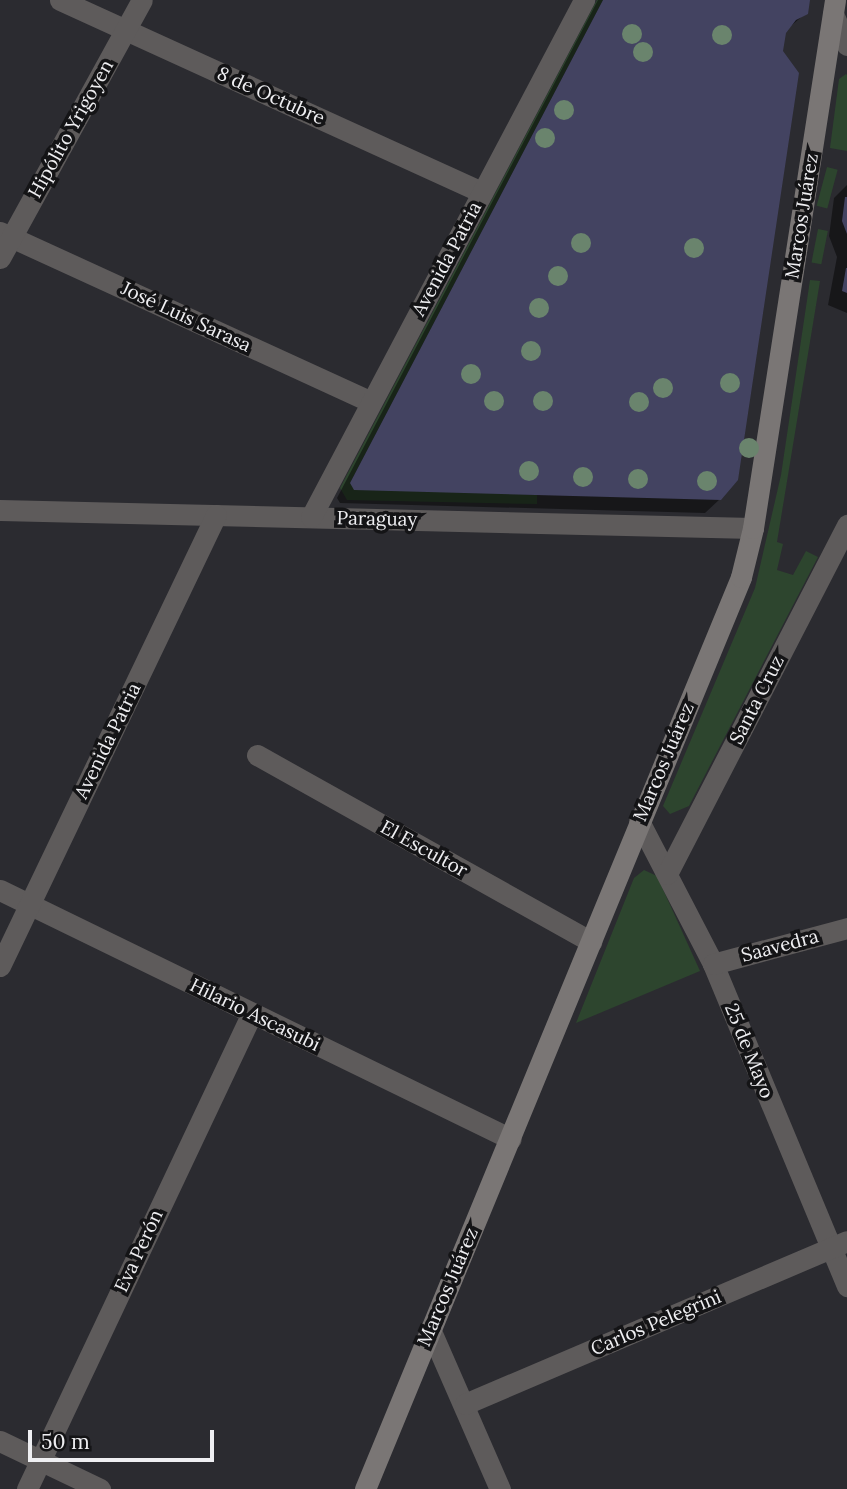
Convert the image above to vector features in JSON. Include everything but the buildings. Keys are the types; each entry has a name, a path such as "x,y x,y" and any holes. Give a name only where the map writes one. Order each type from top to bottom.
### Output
{"main road":[{"name":"Marcos Juárez","path":"365,1489 511,1139 639,821 736,592 753,527 834,7"}],"street":[{"name":"8 de Octubre","path":"60,0 482,192"},
{"name":"Hipólito Yrigoyen","path":"0,258 5,234 142,0"},
{"name":"Avenida Patria","path":"310,517 584,0"},
{"path":"834,7 847,45"},
{"name":"José Luis Sarasa","path":"5,234 372,402"},
{"path":"0,495 37,511"},
{"name":"Paraguay","path":"0,510 753,527"},
{"name":"Avenida Patria","path":"0,966 216,515"},
{"name":"Santa Cruz","path":"667,874 847,525"},
{"name":"El Escultor","path":"257,755 591,942"},
{"name":"25 de Mayo","path":"639,821 713,964 839,1245 847,1286"},
{"name":"Hilario Ascasubi","path":"0,890 511,1139"},
{"name":"Saavedra","path":"713,964 847,928"},
{"name":"Eva Perón","path":"27,1489 252,1013"},
{"name":"Carlos Pelegrini","path":"465,1404 839,1245"},
{"path":"430,1329 500,1489"},
{"path":"0,1441 100,1489"}],"green space":[{"path":"597,0 603,0 350,483 537,495 537,504 347,500 340,488"},
{"path":"846,74 847,151 830,148 839,79"},
{"path":"827,167 838,170 827,208 817,206"},
{"path":"818,229 828,231 821,264 812,262"},
{"path":"810,280 820,281 777,542 783,544 777,570 793,575 806,551 818,557 689,806 670,814 663,806 755,588 781,475"},
{"path":"644,870 657,876 700,971 576,1023 634,878"}]}
